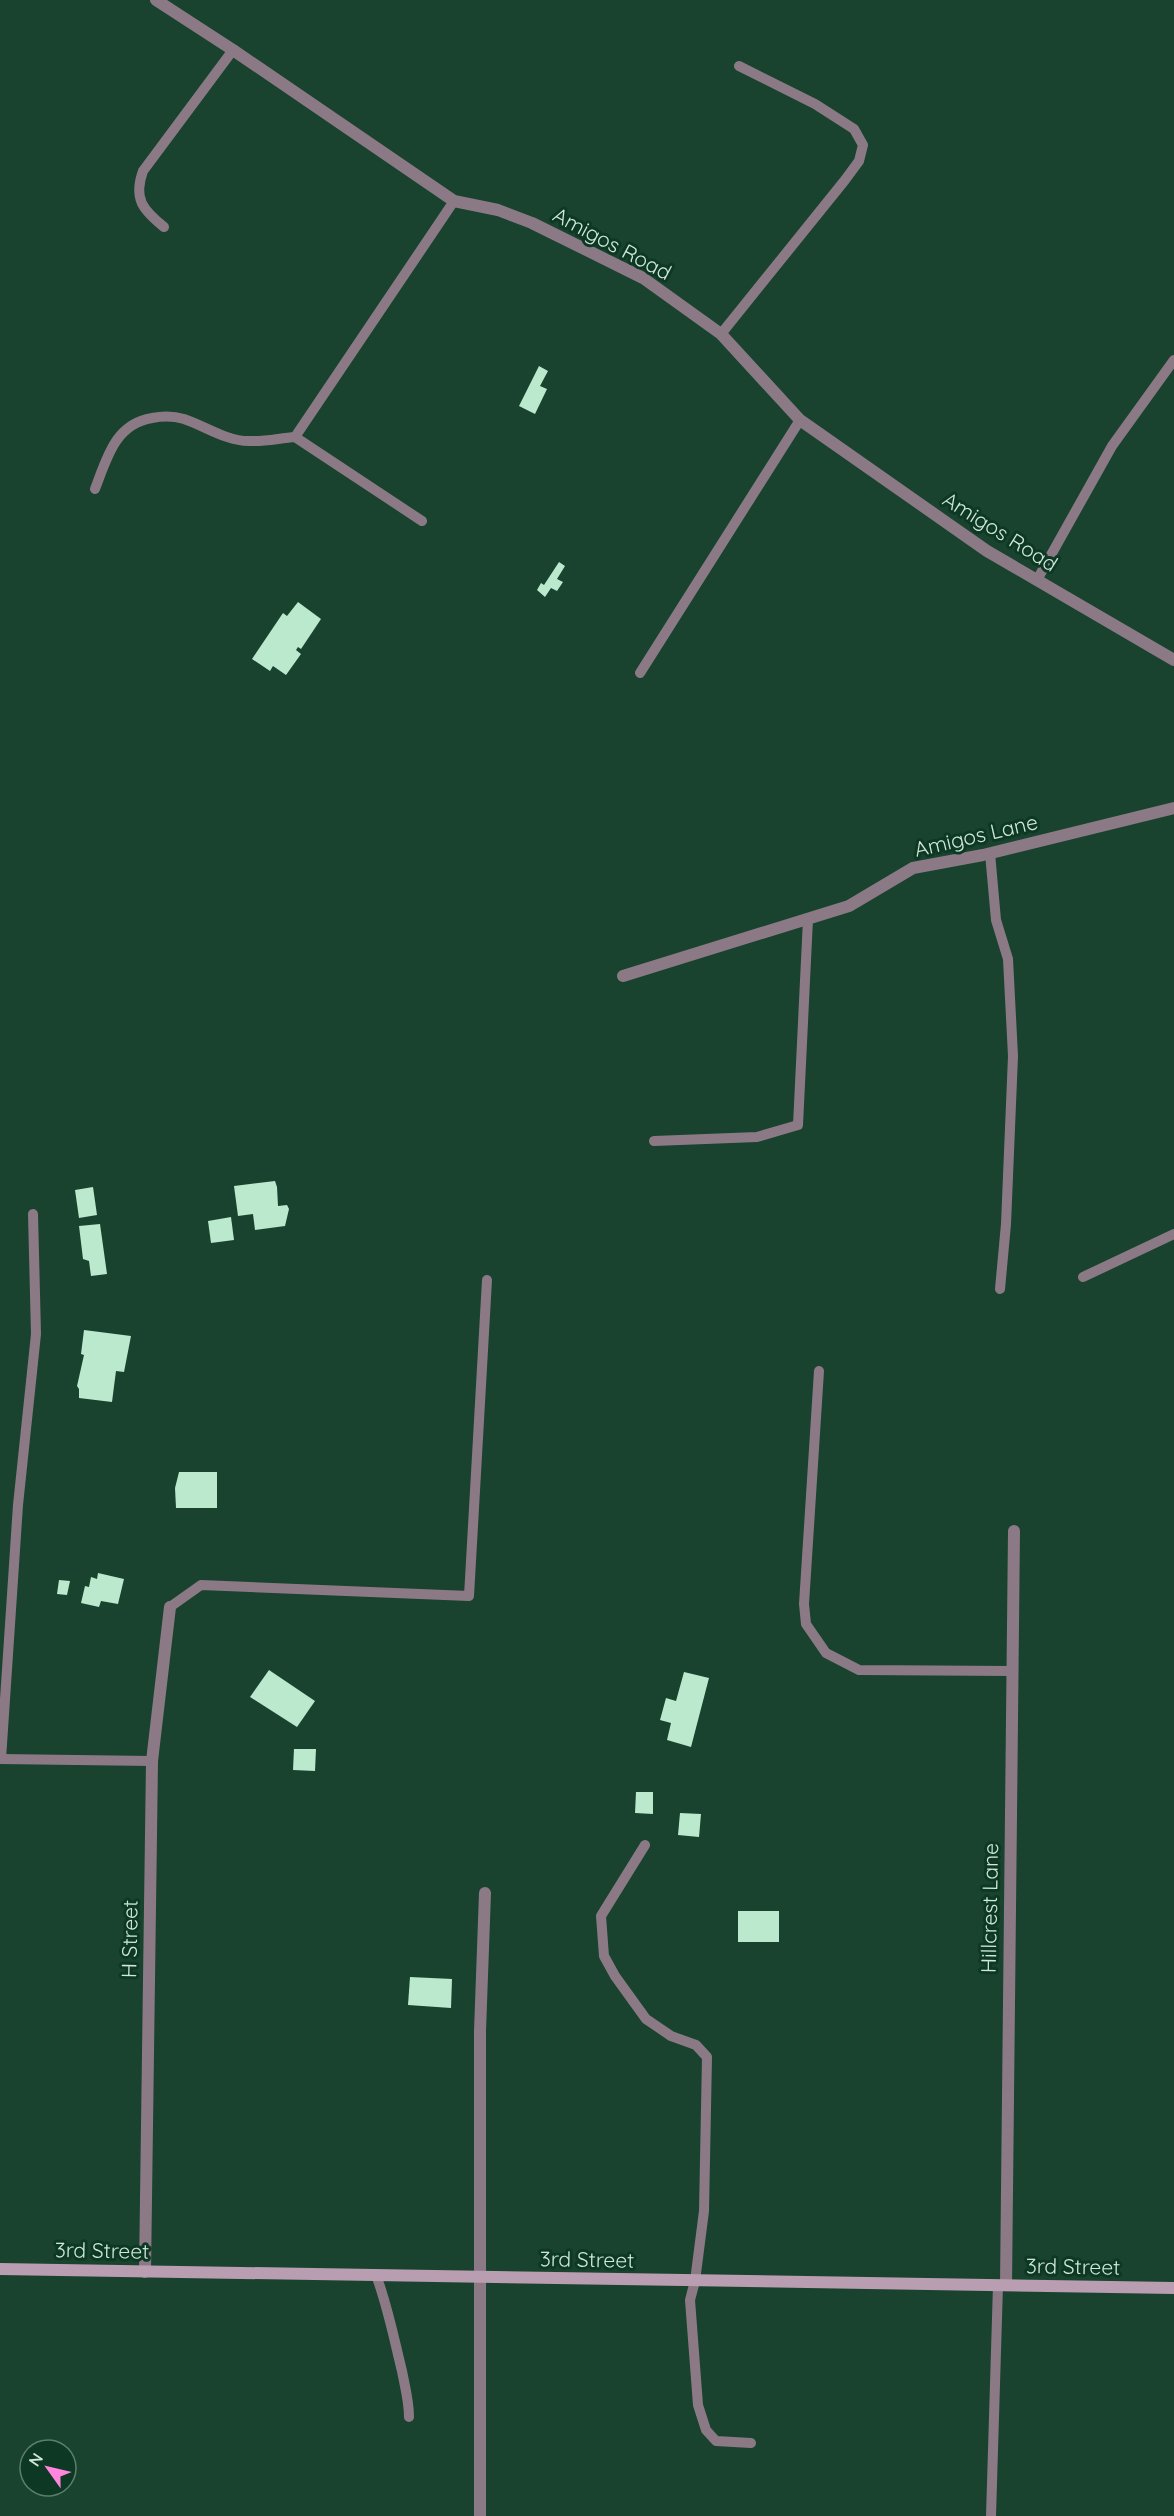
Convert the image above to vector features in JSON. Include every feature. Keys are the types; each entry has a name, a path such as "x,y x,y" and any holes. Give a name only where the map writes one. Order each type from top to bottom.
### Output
{"main road":[{"name":"3rd Street","path":"0,2269 1174,2288"}],"street":[{"name":"Amigos Road","path":"156,0 454,201 498,210 532,223 642,278 721,334 800,420 987,551 1174,660"},
{"name":"Amigos Lane","path":"623,976 849,906 914,868 990,853 1174,808"},
{"name":"Hillcrest Lane","path":"1002,2286 1014,1531"},
{"name":"H Street","path":"145,2272 152,1761 170,1607"},
{"path":"480,2516 480,2031 485,1893"}],"lane":[{"path":"164,227 140,202 138,186 143,171 233,50"},
{"path":"721,334 845,180 859,161 863,145 854,129 825,110 739,66"},
{"path":"295,437 454,201"},
{"path":"1037,580 1112,446 1174,360"},
{"path":"95,489 111,447 124,430 141,420 162,416 181,418 225,436 248,441 295,437 422,521"},
{"path":"640,673 800,420"},
{"path":"990,853 996,920 1008,959 1013,1056 1006,1224 1000,1289"},
{"path":"654,1141 757,1137 798,1125 808,919"},
{"path":"33,1214 36,1334 18,1505 1,1759 152,1761"},
{"path":"1083,1277 1174,1234"},
{"path":"170,1607 201,1585 469,1596 487,1280"},
{"path":"819,1371 804,1604 806,1624 826,1653 859,1670 1011,1671"},
{"path":"645,1845 601,1916 604,1956 645,2019 671,2036 696,2045 707,2058 704,2211 695,2281 690,2300 698,2405 706,2430 716,2441 751,2443"},
{"path":"376,2276 385,2298 397,2348 407,2393 409,2417"},
{"path":"991,2516 1002,2286"}],"building":[{"path":"539,366 548,371 540,386 547,389 535,414 519,406"},
{"path":"559,562 565,566 557,579 563,582 557,591 551,588 545,597 537,590 541,583 544,585"},
{"path":"298,602 321,619 301,649 298,647 296,650 301,654 286,675 273,666 270,671 252,659 283,613 287,616"},
{"path":"275,1181 278,1206 287,1205 289,1209 285,1226 255,1230 253,1214 238,1216 234,1186"},
{"path":"93,1187 97,1215 79,1218 75,1190"},
{"path":"231,1217 234,1240 211,1243 208,1221"},
{"path":"100,1224 107,1274 91,1276 89,1261 83,1259 79,1226"},
{"path":"84,1330 131,1336 124,1372 116,1371 112,1402 79,1398 77,1386 84,1355 81,1354"},
{"path":"179,1472 217,1472 217,1508 176,1508 175,1488"},
{"path":"98,1573 124,1579 118,1604 101,1601 99,1607 81,1603 85,1586 89,1587 91,1577 97,1579"},
{"path":"59,1580 70,1581 67,1595 57,1594"},
{"path":"269,1670 315,1701 297,1727 250,1697"},
{"path":"684,1672 709,1678 691,1747 667,1740 671,1723 660,1720 666,1698 676,1701"},
{"path":"294,1749 316,1749 315,1771 293,1770"},
{"path":"636,1792 653,1792 653,1814 635,1813"},
{"path":"680,1813 701,1814 699,1837 678,1835"},
{"path":"738,1911 779,1911 779,1942 738,1942"},
{"path":"410,1977 452,1979 451,2008 408,2005"}]}
